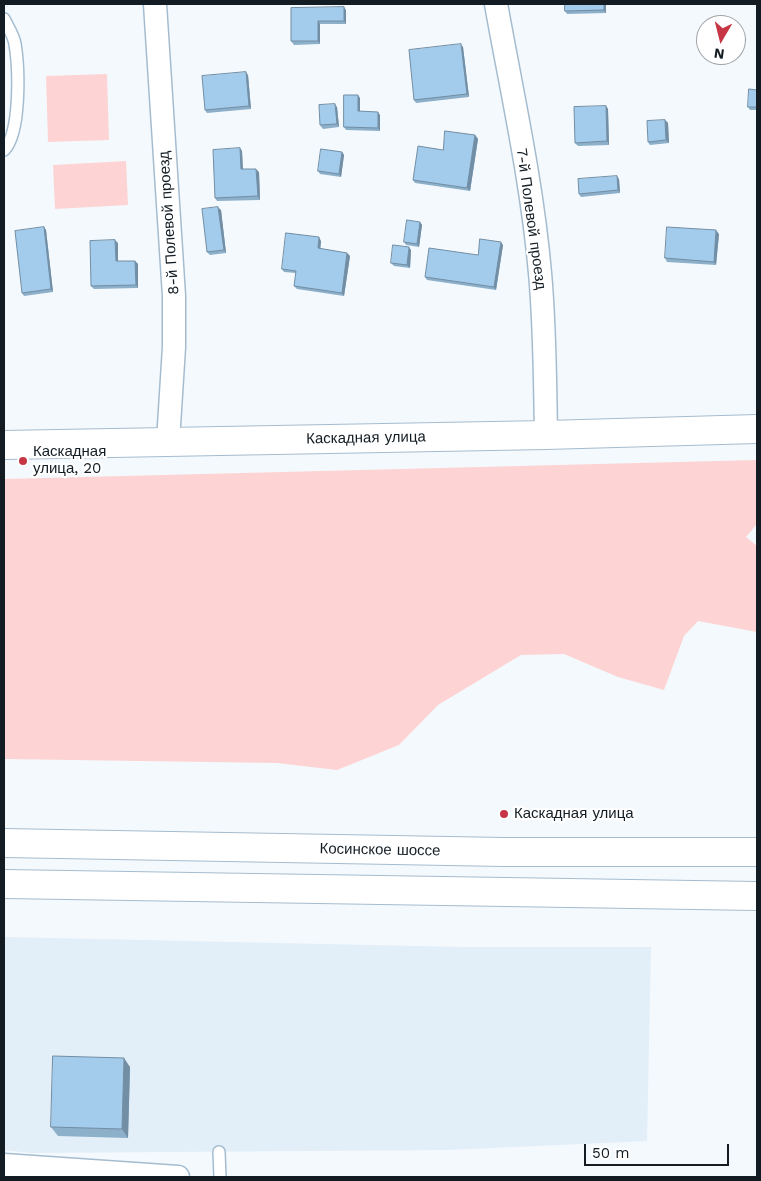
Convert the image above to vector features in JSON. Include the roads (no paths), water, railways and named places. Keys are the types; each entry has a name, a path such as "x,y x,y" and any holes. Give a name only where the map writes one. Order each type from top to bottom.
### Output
{"main road":[{"name":"Каскадная улица","path":"4,445 546,435 757,429"},
{"name":"Косинское шоссе","path":"4,842 504,852 757,852"},
{"path":"4,884 757,896"}],"street":[{"name":"8-й Полевой проезд","path":"155,4 174,296 174,347 168,442"},
{"name":"7-й Полевой проезд","path":"496,4 535,226 544,344 546,435"},
{"path":"4,1165 178,1177"}],"lane":[{"path":"4,19 15,42 17,86 15,131 9,145 4,150"},
{"path":"218,1152 220,1177"}],"place":[{"name":"Каскадная улица, 20","path":"23,461"},
{"name":"Каскадная улица","path":"504,814"}]}
